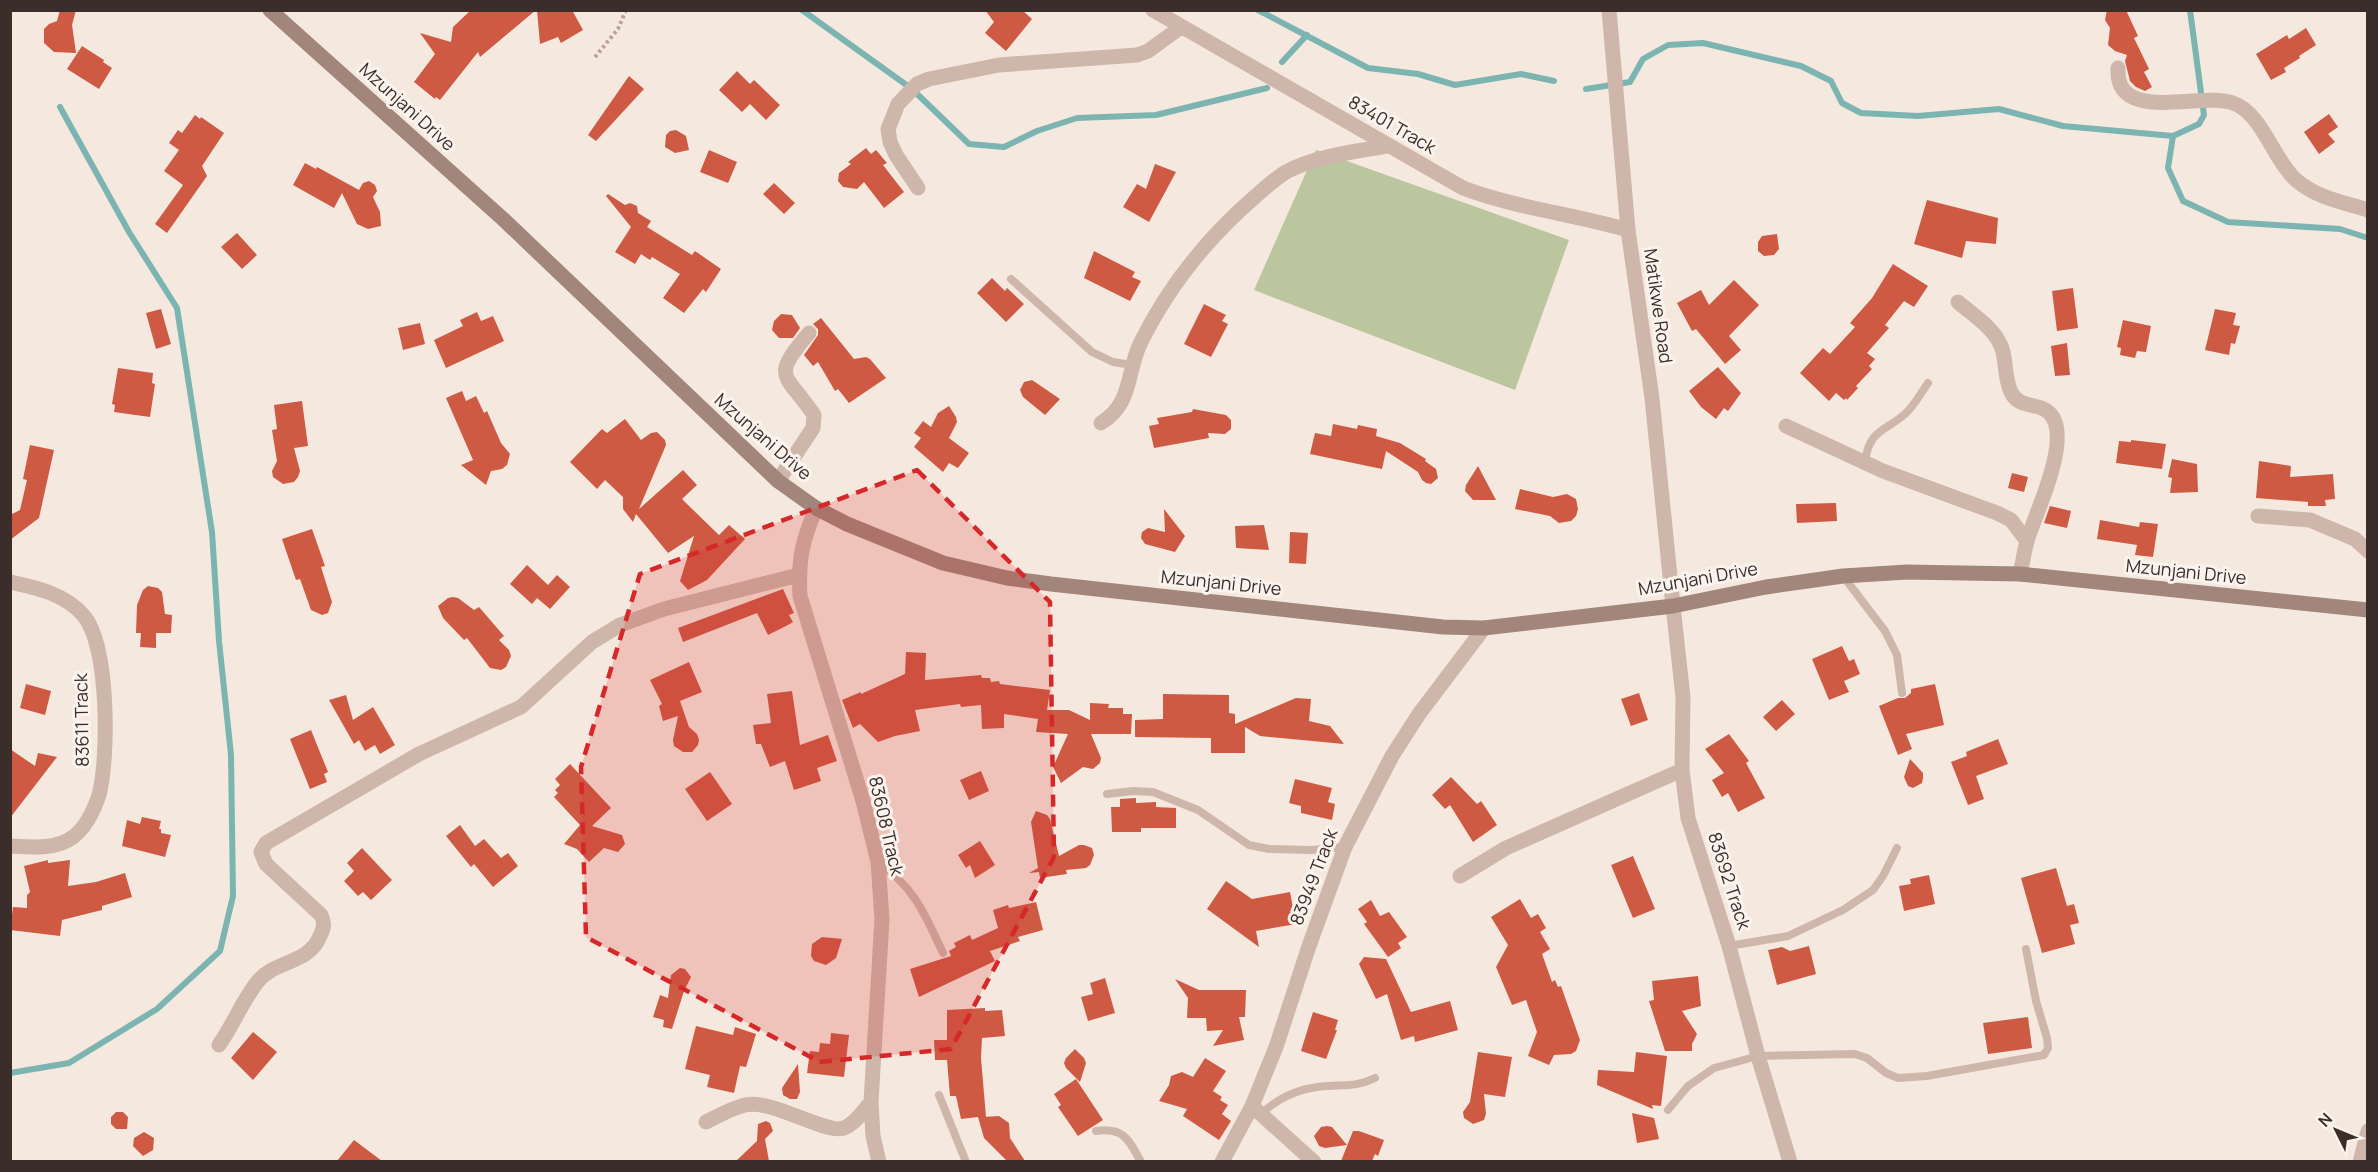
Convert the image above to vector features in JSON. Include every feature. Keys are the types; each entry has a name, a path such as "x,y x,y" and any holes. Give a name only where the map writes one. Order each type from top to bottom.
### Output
{"main road":[{"name":"Mzunjani Drive","path":"270,10 503,219 778,480 816,508 847,524 943,562 1007,578 1431,626 1484,628 1673,606 1766,587 1843,576 1907,572 2020,574 2367,610"}],"street":[{"name":"83401 Track","path":"1153,10 1463,188 1495,200 1589,219 1628,230"},
{"name":"Matikwe Road","path":"1609,10 1628,230 1652,398 1673,606"},
{"path":"918,188 896,155 890,142 888,129 898,104 917,84 929,79 999,65 1137,55 1148,51 1181,27"},
{"path":"2118,68 2117,81 2133,98 2193,102 2230,101 2246,110 2283,165 2306,187 2321,196 2367,210"},
{"path":"1101,423 1113,415 1124,399 1132,365 1140,345 1165,300 1184,273 1233,216 1284,173 1307,163 1387,146"},
{"path":"1958,302 1994,333 1999,341 2007,378 2014,397 2020,402 2045,409 2056,423 2058,430 2056,452 2027,541 2020,574"},
{"path":"778,480 813,428 814,415 788,381 784,372 791,354 809,333"},
{"path":"1786,426 1864,462 1997,513 2011,520 2027,541"},
{"name":"83608 Track","path":"816,508 803,541 799,575 800,596 862,801 878,862 882,919 871,1102 873,1136 879,1161"},
{"path":"2258,516 2310,520 2355,539 2367,552"},
{"path":"219,1045 260,979 270,970 310,953 323,931 324,923 321,915 266,864 261,852 266,843 419,754 521,707 592,642 620,625 664,609 799,575"},
{"name":"83611 Track","path":"10,582 55,595 74,605 85,617 94,631 100,654 104,707 102,778 98,797 81,830 71,839 56,844 42,847 10,846"},
{"name":"83692 Track","path":"1673,606 1683,696 1682,771 1688,819 1729,946 1758,1056 1790,1161"},
{"name":"83949 Track","path":"1222,1161 1256,1110 1309,946 1345,847 1392,756 1419,714 1484,628"},
{"path":"1460,876 1506,848 1682,771"},
{"path":"706,1122 744,1105 758,1105 791,1113 833,1129 842,1129 849,1125 871,1102"},
{"path":"1256,1110 1314,1161"},
{"path":"2360,1161 2367,1131"}],"lane":[{"path":"1011,279 1092,352 1113,362 1132,365"},
{"path":"1864,462 1867,446 1882,429 1907,413 1928,383"},
{"path":"1843,576 1885,631 1897,655 1902,693"},
{"path":"1107,794 1133,790 1154,792 1198,810 1250,844 1269,849 1312,850 1345,847"},
{"path":"1729,946 1788,936 1843,910 1873,890 1897,848"},
{"path":"878,862 895,873 907,886 923,910 943,952"},
{"path":"1668,1110 1688,1086 1714,1068 1758,1056 1855,1054 1868,1058 1886,1073 1898,1078 1928,1076 2044,1055 2048,1048 2047,1038 2036,1000 2026,949"},
{"path":"1256,1110 1301,1089 1361,1084 1375,1078"},
{"path":"939,1095 966,1161"},
{"path":"1096,1131 1108,1129 1120,1132 1128,1139 1141,1161"}],"path":[{"path":"595,57 618,29 626,10"}],"highlighted area":[{"path":"917,470 1050,602 1054,857 951,1049 820,1062 586,937 581,767 640,574"}],"green space":[{"path":"1316,150 1569,240 1515,390 1254,290"}],"building":[{"path":"60,10 76,10 72,25 76,53 54,52 44,43 44,29 57,21"},
{"path":"471,10 536,10 480,57 478,52 440,100 436,97 435,99 414,82 435,54 420,33 451,42 453,27"},
{"path":"537,10 572,10 583,30 561,43 558,37 540,44"},
{"path":"985,10 1022,10 1032,19 1006,51 985,33 994,22"},
{"path":"2107,10 2126,10 2138,36 2134,38 2149,69 2144,72 2152,87 2145,91 2130,81 2125,61 2127,55 2115,51 2108,45 2110,28 2105,20"},
{"path":"2306,28 2316,45 2284,68 2286,72 2271,80 2256,54 2287,35 2289,39"},
{"path":"82,46 112,68 99,89 67,69"},
{"path":"737,71 750,84 754,80 780,105 766,120 750,104 742,112 719,90"},
{"path":"629,76 644,89 596,141 588,135"},
{"path":"2329,114 2338,127 2328,134 2335,142 2319,154 2304,132"},
{"path":"195,115 224,133 202,166 207,176 167,233 155,224 183,185 164,171 179,150 169,143 178,130 182,133"},
{"path":"676,130 686,136 689,150 675,153 665,147 666,135"},
{"path":"866,148 871,154 876,150 887,163 883,165 904,192 884,208 864,182 857,189 843,187 838,181 839,173 851,164 848,162"},
{"path":"709,150 737,162 728,183 700,172"},
{"path":"305,163 359,190 363,183 369,181 375,185 377,191 373,197 380,212 381,226 368,229 357,224 342,193 334,208 293,185"},
{"path":"1155,164 1176,172 1149,222 1123,207 1137,184 1146,189"},
{"path":"774,183 795,203 784,214 763,194"},
{"path":"608,194 625,205 630,203 637,206 638,213 651,221 647,227 692,255 695,251 721,269 706,292 703,289 684,313 663,298 680,274 652,257 650,260 641,254 635,264 615,252 631,227 606,196"},
{"path":"1927,200 1998,218 1996,244 1966,241 1962,258 1914,244"},
{"path":"237,233 257,255 242,269 221,247"},
{"path":"1777,234 1779,249 1774,255 1764,256 1758,251 1758,242 1762,236"},
{"path":"1094,251 1135,272 1132,277 1141,281 1130,301 1084,278"},
{"path":"1893,264 1928,286 1914,307 1904,301 1885,325 1889,328 1867,353 1875,359 1869,366 1872,369 1856,386 1858,388 1847,400 1836,393 1829,401 1800,373 1823,348 1830,354 1855,327 1850,323 1872,298"},
{"path":"992,278 1005,291 1007,288 1024,304 1006,322 977,293"},
{"path":"1734,280 1759,305 1729,336 1741,350 1725,364 1696,329 1692,331 1677,303 1701,290 1709,305"},
{"path":"2073,288 2078,328 2057,331 2052,291"},
{"path":"1204,304 1226,315 1222,321 1228,324 1211,357 1184,344"},
{"path":"161,309 171,344 156,349 146,313"},
{"path":"2215,309 2236,313 2233,325 2240,326 2235,344 2231,343 2229,355 2205,350"},
{"path":"477,312 481,321 493,316 504,341 446,368 434,340 463,326 460,320"},
{"path":"781,314 792,315 800,328 793,338 779,338 772,330 774,321"},
{"path":"821,318 854,359 866,357 870,359 886,378 849,403 838,389 835,391 818,362 813,366 804,355 818,335 818,329 813,324"},
{"path":"2123,320 2151,326 2146,352 2137,351 2135,358 2120,355 2121,348 2117,347"},
{"path":"420,323 425,344 403,350 398,328"},
{"path":"2067,343 2070,375 2055,376 2051,346"},
{"path":"1718,367 1741,393 1728,411 1724,408 1716,419 1701,407 1689,391"},
{"path":"118,368 153,373 152,383 155,384 150,417 114,412 115,405 112,404"},
{"path":"1032,380 1060,399 1045,415 1023,397 1020,390 1024,382"},
{"path":"462,391 466,401 476,396 484,413 487,411 501,443 510,454 507,465 502,469 491,471 486,485 461,465 473,460 446,398"},
{"path":"302,401 308,446 294,448 300,471 294,482 283,484 273,477 272,471 277,461 272,430 277,429 274,405"},
{"path":"949,406 957,422 949,438 969,453 958,468 949,463 943,472 914,447 921,438 914,433 923,421 931,427 938,413"},
{"path":"1193,409 1226,415 1231,420 1231,429 1225,434 1208,433 1209,438 1154,448 1149,426 1159,424 1157,418 1192,412"},
{"path":"625,419 641,440 657,432 665,440 666,445 639,509 683,470 697,485 682,499 719,535 729,525 745,539 707,580 688,590 680,581 694,536 668,553 636,514 633,522 623,509 623,497 605,480 597,489 570,462 602,429 607,433"},
{"path":"1333,424 1357,429 1358,425 1377,429 1376,436 1400,443 1426,459 1425,461 1436,469 1438,478 1431,484 1426,483 1418,472 1386,451 1382,469 1310,454 1315,433 1331,436"},
{"path":"2131,440 2166,444 2162,469 2116,463 2119,441 2131,442"},
{"path":"30,445 54,450 39,518 10,540 10,515 20,510 27,480 23,479"},
{"path":"2172,459 2197,464 2198,492 2170,493 2172,478 2168,477"},
{"path":"2259,461 2291,466 2290,477 2333,474 2335,499 2325,500 2326,506 2308,506 2308,502 2256,498"},
{"path":"1478,466 1496,500 1473,500 1465,491 1466,485"},
{"path":"2012,473 2028,477 2024,492 2008,488"},
{"path":"1520,489 1553,497 1567,494 1576,499 1578,509 1576,516 1571,521 1559,523 1550,516 1515,509"},
{"path":"1836,503 1837,521 1797,523 1796,504"},
{"path":"2050,506 2071,511 2067,528 2044,523"},
{"path":"1164,509 1185,536 1175,552 1145,544 1141,538 1142,532 1148,528 1165,532"},
{"path":"2100,520 2139,527 2140,522 2158,524 2153,557 2135,555 2137,545 2097,539"},
{"path":"1264,525 1269,550 1236,548 1235,526"},
{"path":"312,529 325,566 321,567 332,602 328,613 322,615 311,610 300,579 296,580 282,539"},
{"path":"1290,532 1308,533 1306,564 1289,563"},
{"path":"527,565 548,585 557,575 570,587 550,609 537,598 532,604 510,584"},
{"path":"148,586 158,588 162,592 165,614 172,615 171,633 156,633 156,648 140,647 141,633 136,633 137,605 143,590"},
{"path":"783,589 794,613 789,615 793,622 786,626 768,635 757,613 683,642 678,628"},
{"path":"453,597 474,610 479,607 504,636 499,640 509,650 511,656 506,667 501,670 490,668 467,638 464,640 443,618 438,606"},
{"path":"1842,646 1849,661 1854,659 1860,674 1844,681 1849,692 1829,700 1812,659"},
{"path":"906,652 926,653 925,680 981,675 982,678 990,678 991,682 999,681 1000,684 1050,690 1047,710 1069,710 1090,720 1090,703 1109,704 1108,708 1123,708 1123,714 1132,714 1131,734 1091,734 1101,758 1100,763 1093,769 1083,767 1061,783 1053,767 1068,734 1036,732 1038,719 1004,714 1004,728 982,729 981,705 961,707 960,704 915,710 920,731 878,742 860,724 853,728 842,700 905,674"},
{"path":"689,662 702,692 680,701 689,727 697,734 699,740 692,752 683,752 674,746 673,740 678,716 663,721 659,706 662,704 650,680"},
{"path":"26,684 51,691 45,715 20,708"},
{"path":"1935,684 1944,725 1906,734 1912,749 1898,755 1879,706 1898,698 1905,698 1911,693 1911,689"},
{"path":"792,691 800,745 828,735 837,761 817,768 821,781 794,790 785,761 770,767 761,744 756,744 753,725 771,723 767,694"},
{"path":"1639,693 1648,720 1631,726 1621,699"},
{"path":"1163,694 1229,695 1229,713 1235,714 1235,724 1296,698 1311,699 1309,721 1330,726 1344,744 1260,736 1245,727 1245,753 1211,753 1211,738 1135,737 1135,720 1163,719"},
{"path":"346,695 353,720 373,707 395,745 380,754 375,745 365,751 359,740 354,744 329,700"},
{"path":"1782,700 1795,714 1776,731 1763,717"},
{"path":"311,730 328,772 324,774 327,782 310,789 290,739"},
{"path":"1729,734 1749,761 1746,763 1765,798 1738,812 1728,793 1722,797 1712,780 1724,773 1705,749"},
{"path":"1998,739 2008,764 1976,776 1984,799 1968,805 1951,762 1967,756 1966,752"},
{"path":"10,749 35,766 38,753 57,757 10,818"},
{"path":"1910,759 1923,773 1922,783 1913,788 1908,786 1904,777"},
{"path":"570,764 611,808 592,826 622,835 625,844 618,852 604,848 589,862 577,849 564,844 580,825 554,797 558,793 555,790 560,785 555,779"},
{"path":"981,771 989,791 969,800 960,780"},
{"path":"710,772 732,804 707,821 685,789"},
{"path":"1451,777 1477,804 1481,801 1497,825 1473,842 1450,805 1445,809 1432,795"},
{"path":"1295,779 1332,788 1328,802 1335,804 1332,820 1301,813 1301,806 1289,803"},
{"path":"1136,798 1136,803 1156,802 1156,807 1176,808 1176,828 1141,828 1141,832 1112,832 1111,807 1120,807 1120,799"},
{"path":"1036,811 1047,815 1050,819 1059,856 1079,845 1084,845 1092,848 1094,855 1090,865 1086,868 1066,870 1067,874 1040,878 1039,872 1029,873 1038,868 1031,822"},
{"path":"142,817 161,821 159,829 161,833 171,835 165,857 122,846 127,820 140,824"},
{"path":"460,825 475,846 484,839 501,858 508,853 518,866 493,887 474,864 471,867 446,836"},
{"path":"980,841 995,865 975,878 970,865 966,868 958,855"},
{"path":"362,848 392,880 371,900 363,892 358,896 344,881 354,871 347,863"},
{"path":"1633,856 1655,909 1633,918 1611,865"},
{"path":"48,860 48,863 70,860 68,886 96,882 125,873 132,897 102,906 102,910 62,920 60,936 10,930 13,907 27,908 27,895 30,892 24,866"},
{"path":"2056,868 2067,906 2074,904 2079,923 2070,925 2075,944 2042,953 2021,878"},
{"path":"1929,875 1935,904 1904,911 1899,886 1911,884 1910,879"},
{"path":"1226,881 1252,899 1290,892 1296,924 1256,931 1259,947 1207,909"},
{"path":"1520,899 1531,918 1538,914 1546,928 1540,932 1550,949 1542,954 1552,982 1555,980 1558,987 1561,986 1580,1040 1576,1051 1571,1054 1554,1055 1549,1065 1528,1056 1537,1032 1526,1000 1512,1005 1496,967 1508,945 1491,917"},
{"path":"1371,900 1380,916 1389,912 1407,937 1398,943 1401,948 1388,957 1364,924 1367,922 1358,909"},
{"path":"1036,902 1043,930 1018,937 1020,941 990,951 995,961 919,997 910,969 951,956 949,951 956,947 954,943 970,935 972,940 998,928 993,910 1008,905 1009,908"},
{"path":"822,937 842,939 836,958 826,965 814,961 811,956 812,944"},
{"path":"1809,946 1816,974 1777,985 1768,950 1782,947 1790,951"},
{"path":"1364,957 1386,959 1411,1012 1450,1001 1458,1030 1415,1042 1414,1036 1401,1040 1387,994 1376,999 1359,964"},
{"path":"680,968 685,969 691,977 672,1029 663,1027 664,1020 653,1017 660,995 668,998 671,975"},
{"path":"1698,976 1701,1006 1682,1011 1697,1034 1692,1044 1692,1051 1665,1051 1649,1001 1654,1000 1652,981"},
{"path":"1105,978 1115,1013 1088,1021 1081,997 1093,994 1090,983"},
{"path":"1175,979 1199,990 1246,990 1245,1017 1239,1017 1244,1040 1213,1046 1223,1030 1207,1031 1206,1018 1187,1018 1188,998"},
{"path":"985,1008 985,1011 1002,1010 1005,1036 982,1038 981,1058 986,1117 999,1116 1009,1123 1010,1138 1025,1161 1007,1161 984,1138 978,1117 961,1119 956,1096 950,1096 947,1060 935,1060 934,1040 947,1040 947,1010"},
{"path":"1313,1012 1338,1020 1335,1030 1337,1030 1326,1059 1301,1051"},
{"path":"2028,1017 2032,1048 1988,1054 1983,1023"},
{"path":"696,1026 733,1035 735,1027 756,1034 746,1067 740,1066 734,1093 707,1087 710,1075 685,1069"},
{"path":"253,1032 277,1052 253,1080 231,1058"},
{"path":"831,1033 849,1035 844,1077 807,1073 810,1051 819,1052 820,1043 830,1044"},
{"path":"1075,1049 1086,1063 1080,1082 1064,1063"},
{"path":"1478,1052 1512,1057 1505,1097 1484,1094 1486,1114 1484,1120 1473,1124 1464,1118 1463,1112 1470,1102"},
{"path":"1636,1052 1667,1056 1661,1106 1652,1105 1653,1109 1597,1085 1598,1070 1634,1072"},
{"path":"1205,1058 1226,1071 1213,1091 1222,1097 1220,1100 1228,1105 1222,1114 1231,1121 1219,1140 1183,1116 1187,1109 1159,1101 1169,1085 1171,1076 1182,1072 1193,1077"},
{"path":"798,1064 800,1092 797,1099 790,1099 783,1095 782,1088"},
{"path":"1076,1079 1103,1120 1078,1136 1058,1107 1061,1105 1054,1094"},
{"path":"116,1112 123,1112 128,1117 127,1129 116,1129 111,1124 111,1117"},
{"path":"1632,1113 1654,1118 1659,1139 1637,1143"},
{"path":"766,1121 770,1123 773,1131 765,1139 769,1161 736,1161 757,1141 758,1124"},
{"path":"1321,1127 1332,1127 1347,1145 1325,1148 1319,1146 1314,1136"},
{"path":"1353,1131 1384,1140 1378,1156 1375,1154 1372,1161 1341,1161"},
{"path":"144,1132 154,1138 153,1150 143,1156 133,1146 134,1138"},
{"path":"354,1140 382,1161 337,1161"}],"waterway":[{"path":"802,10 912,89 969,144 1004,147 1037,131 1077,118 1156,115 1267,88"},
{"path":"1258,10 1368,68 1418,74 1455,85 1521,74 1554,81"},
{"path":"1586,89 1630,82 1643,59 1668,45 1703,43 1801,66 1831,81 1842,103 1861,113 1918,116 1999,109 2063,126 2173,136 2199,124 2204,115 2190,10"},
{"path":"1282,62 1307,35"},
{"path":"10,1073 69,1063 157,1009 220,951 233,896 231,755 219,641 212,532 177,308 129,232 60,107"},
{"path":"2173,136 2168,168 2183,201 2228,222 2340,229 2368,238"}]}
